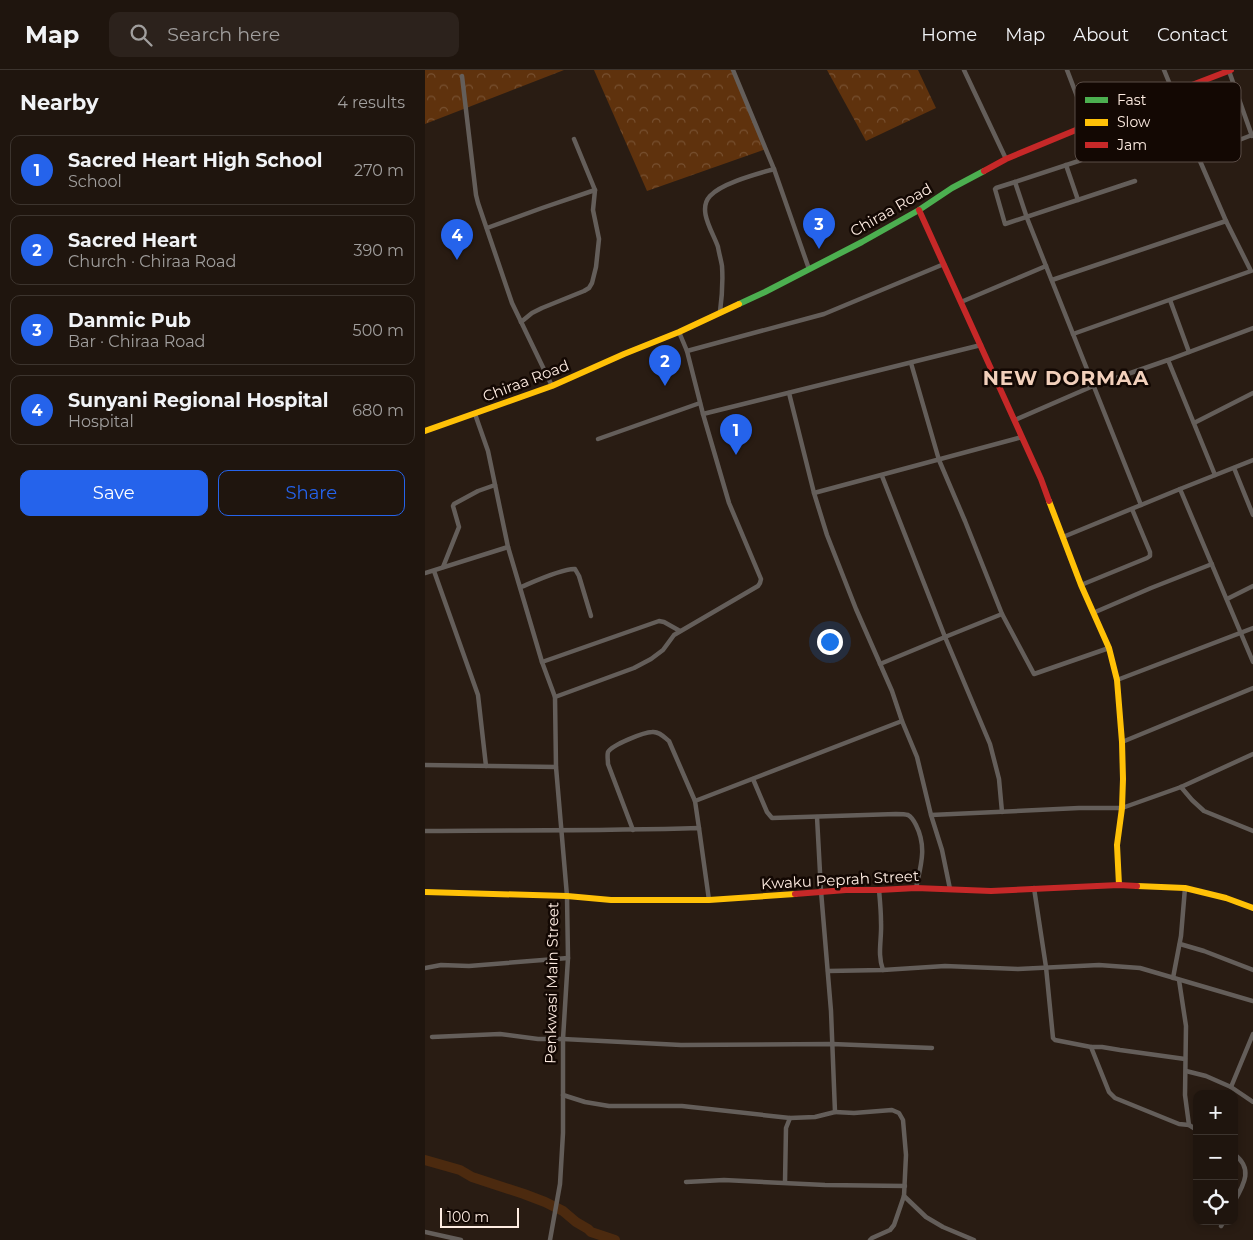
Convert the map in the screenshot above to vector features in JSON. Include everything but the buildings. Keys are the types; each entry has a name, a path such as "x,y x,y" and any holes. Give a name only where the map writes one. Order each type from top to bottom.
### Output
{"main road":[{"name":"Chiraa Road","path":"1199,82 1230,70"},
{"name":"Chiraa Road","path":"425,430 552,386 719,314 862,242 919,210 952,188 1006,159 1075,130"},
{"path":"919,210 1041,479 1081,585 1109,648 1117,680 1122,742 1122,808 1117,845 1119,885"},
{"name":"Kwaku Peprah Street","path":"425,892 567,896 611,900 709,900 821,891 916,888 991,891 1119,885 1185,888 1226,898 1253,908"}],"street":[{"path":"733,70 774,169 809,269"},
{"path":"964,70 1006,159"},
{"path":"1067,70 1075,91"},
{"path":"1164,70 1169,82"},
{"path":"1230,70 1234,82"},
{"path":"462,76 476,195 512,302 552,386"},
{"path":"1241,102 1253,136 1241,140"},
{"path":"521,322 536,311 589,288 592,284 599,239 593,210 595,190 574,139"},
{"path":"1075,162 996,188 1004,223 1007,224 1027,218 1135,181"},
{"path":"1073,334 1252,271 1226,220 1201,162"},
{"path":"1066,165 1078,200"},
{"path":"719,314 722,292 722,266 718,247 706,217 706,202 710,196 722,187 774,169"},
{"path":"1015,182 1027,218 1141,505"},
{"path":"487,228 595,190"},
{"path":"1052,280 1226,220"},
{"path":"687,351 824,314 944,264"},
{"path":"961,302 1046,266"},
{"path":"1170,300 1189,352"},
{"path":"1015,420 1093,386 1253,328"},
{"path":"555,697 634,668 651,659 663,650 673,635 761,583 729,503 687,351 679,332"},
{"path":"703,414 981,345"},
{"path":"1168,360 1215,475"},
{"path":"911,363 939,460 1001,614 1034,674 1109,648"},
{"path":"789,393 814,493 827,536 917,757 951,890"},
{"path":"1194,423 1253,394"},
{"path":"598,439 700,403"},
{"name":"Penkwasi Main Street","path":"475,414 488,451 509,547 542,662 555,697 556,767 567,896 568,958 563,1039 563,1133 560,1184 550,1240"},
{"path":"814,493 1022,437"},
{"path":"1063,537 1253,460"},
{"path":"1234,468 1253,515"},
{"path":"882,476 945,637 990,744 999,779 1003,812"},
{"path":"443,568 459,527 454,504 478,491 495,485"},
{"path":"1180,489 1253,662"},
{"path":"1081,585 1150,556 1132,509"},
{"path":"425,573 509,547"},
{"path":"1093,613 1212,564"},
{"path":"521,587 563,571 575,569 579,576 591,616"},
{"path":"433,570 478,694 486,766"},
{"path":"1227,599 1253,586"},
{"path":"880,664 1001,614"},
{"path":"542,662 659,621 680,631"},
{"path":"1117,680 1253,628"},
{"path":"1122,742 1253,688"},
{"path":"695,801 902,721"},
{"path":"633,830 608,764 607,756 612,748 640,735 652,732 661,734 669,741 695,801 709,900"},
{"path":"931,815 1079,808 1122,808 1181,787 1253,754"},
{"path":"425,765 556,767"},
{"path":"753,779 767,812 772,818 896,814 912,817 923,845 916,888"},
{"path":"1181,787 1204,811 1253,831"},
{"path":"817,817 828,971 835,1112"},
{"path":"425,831 699,828"},
{"path":"1034,888 1046,967 1053,1038 1091,1047 1110,1048 1185,1060"},
{"path":"1173,978 1180,944 1185,888"},
{"path":"879,890 881,922 879,950 883,970"},
{"path":"1180,944 1253,970"},
{"path":"425,968 441,965 469,966 568,958"},
{"path":"828,971 945,966 1018,969 1099,965 1117,966 1140,968 1253,1001"},
{"path":"1179,980 1185,1026 1185,1095 1189,1126"},
{"path":"432,1037 500,1034 538,1039 681,1045 832,1044 932,1048"},
{"path":"1231,1087 1253,1034"},
{"path":"1091,1047 1109,1092 1115,1098 1193,1128"},
{"path":"1186,1071 1206,1076 1231,1087 1253,1102"},
{"path":"563,1095 585,1102 609,1106 682,1106 790,1118 815,1117 835,1112 854,1113 892,1110 899,1113 903,1120 906,1156 903,1196 894,1225 890,1230 870,1240"},
{"path":"785,1182 786,1128 790,1118"},
{"path":"1238,1156 1243,1159 1248,1166 1248,1176 1238,1195"},
{"path":"686,1182 724,1180 825,1185 905,1186"},
{"path":"903,1196 926,1217 943,1227 974,1240"},
{"path":"425,1232 461,1240"}],"green space":[{"path":"425,70 564,70 425,124"},
{"path":"594,70 731,70 766,149 647,191"},
{"path":"827,70 918,70 936,108 866,141"}],"waterway":[{"path":"425,1160 460,1170 472,1177 545,1202 563,1211 591,1232 615,1240"}],"traffic: fast":[{"path":"739,304 862,242 984,171"}],"traffic: slow":[{"path":"425,431 552,386 679,332 739,304"},
{"path":"1049,501 1081,585 1109,648 1117,680 1123,779 1122,808 1117,845 1119,885"},
{"path":"1137,886 1185,888 1226,898 1253,908"},
{"path":"425,892 567,896 611,900 709,900 795,894"}],"traffic: jam":[{"path":"1200,82 1231,70"},
{"path":"984,171 1006,159 1075,130"},
{"path":"919,210 1041,479 1049,501"},
{"path":"795,894 916,888 991,891 1119,885 1137,886"}],"place":[{"name":"Danmic Pub","path":"819,249"},
{"name":"Sunyani Regional Hospital","path":"457,260"},
{"name":"Sacred Heart","path":"665,386"},
{"name":"Sacred Heart High School","path":"736,455"}],"district":[{"name":"NEW DORMAA","path":"1066,378"}]}
